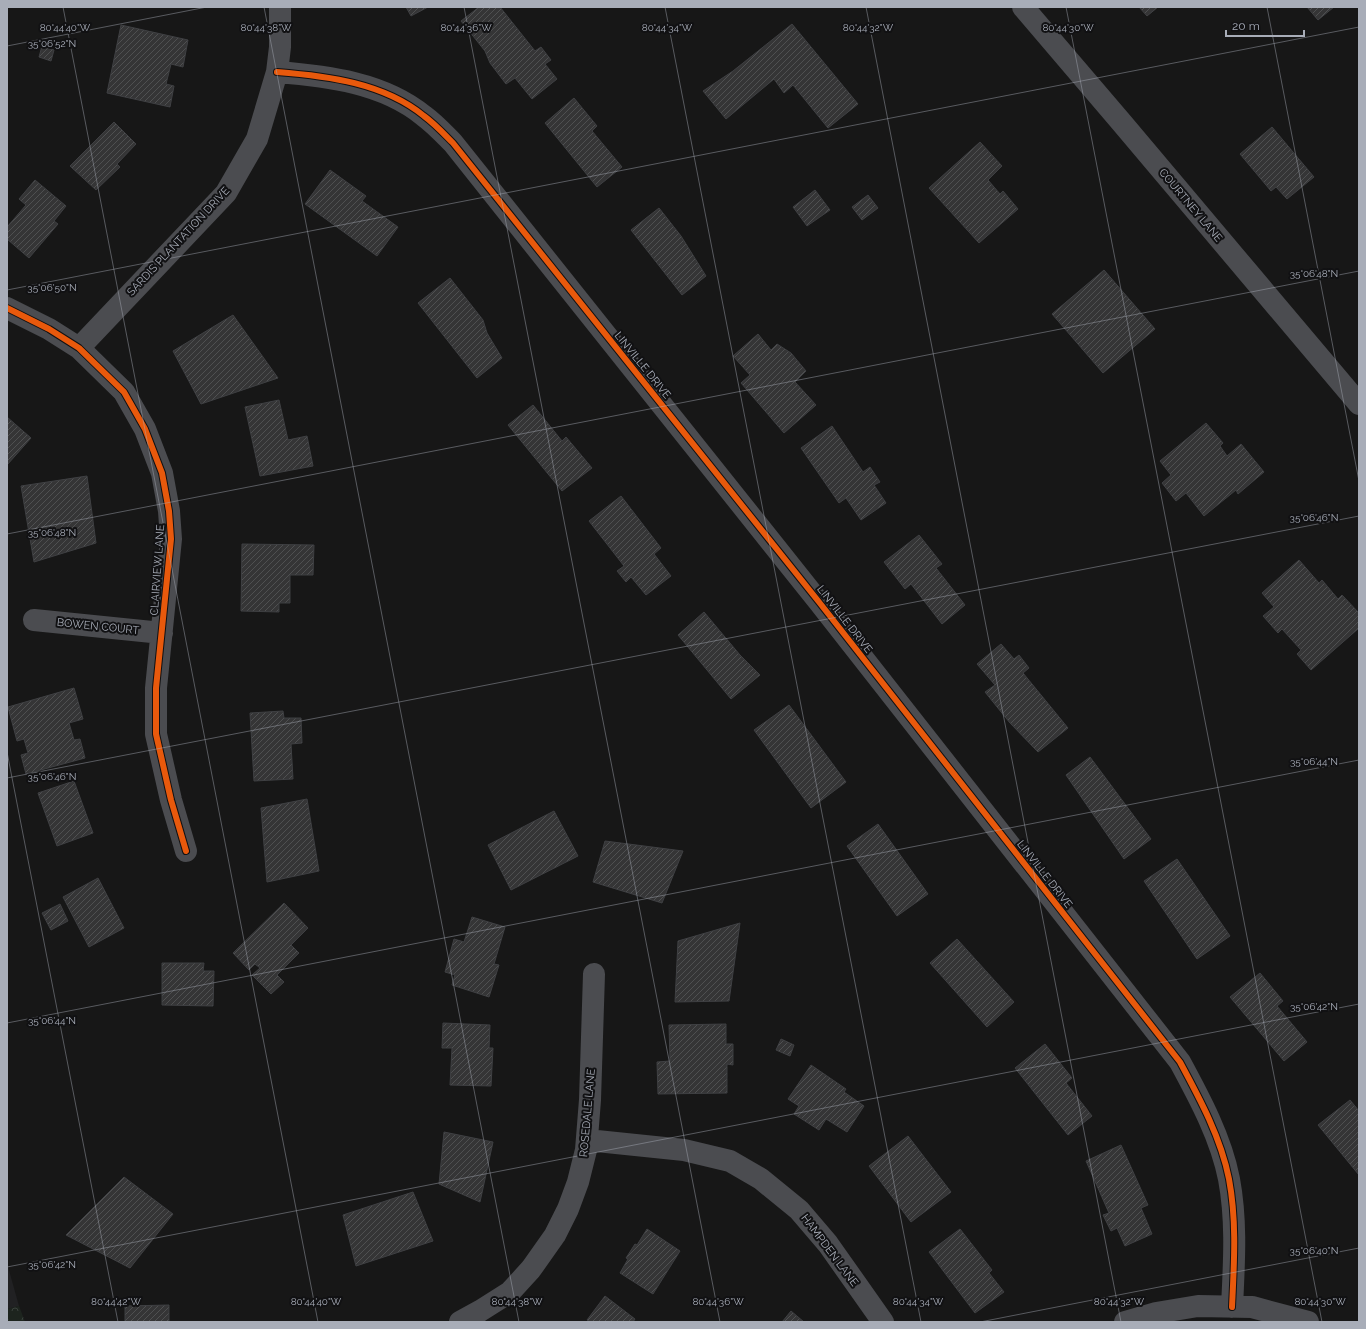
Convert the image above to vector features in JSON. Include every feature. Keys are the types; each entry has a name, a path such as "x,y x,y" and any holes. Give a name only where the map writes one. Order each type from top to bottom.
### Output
{"street":[{"name":"SARDIS PLANTATION DRIVE","path":"79,348 226,192 257,139 277,72 280,47 280,7"},
{"name":"COURTNEY LANE","path":"1022,7 1359,404"},
{"name":"LINVILLE DRIVE","path":"277,72 311,74 370,87 400,101 424,116 453,144 814,596 1180,1062 1203,1105 1220,1148 1229,1179 1234,1214 1235,1251 1232,1307"},
{"name":"CLAIRVIEW LANE","path":"7,308 49,329 79,348 124,392 145,429 162,473 169,511 171,539 156,688 156,734 171,800 186,851"},
{"name":"BOWEN COURT","path":"34,620 162,633"},
{"name":"ROSEDALE LANE","path":"460,1322 510,1292 531,1270 555,1234 568,1209 578,1182 586,1150 590,1100 594,974"},
{"name":"HAMPDEN LANE","path":"587,1140 684,1150 730,1161 761,1179 798,1210 828,1244 882,1322"},
{"path":"1125,1322 1156,1313 1198,1306 1252,1307 1308,1322"}],"shaded area":[{"path":"7,1263 19,1306 7,1309"}],"green space":[{"path":"19,1306 25,1322 7,1322 7,1309"}],"building":[{"path":"406,7 428,7 411,16"},
{"path":"479,7 500,7 535,51 541,47 551,60 545,64 557,79 532,99 515,78 506,84 490,63 485,51 461,21"},
{"path":"1139,7 1158,7 1147,16"},
{"path":"1307,7 1334,7 1318,20"},
{"path":"792,24 858,104 828,128 793,85 784,93 774,79 726,119 703,91 733,71"},
{"path":"121,25 188,40 183,67 171,64 166,84 174,86 170,107 107,93"},
{"path":"42,46 54,50 51,61 39,57"},
{"path":"574,98 597,126 592,131 622,167 597,187 545,123"},
{"path":"114,122 136,144 117,164 120,167 96,190 70,166"},
{"path":"1272,127 1314,177 1287,199 1276,187 1271,191 1240,154"},
{"path":"980,142 1002,166 988,180 1000,194 1003,191 1018,209 979,243 929,188"},
{"path":"330,170 366,196 362,201 398,227 377,256 305,204"},
{"path":"35,180 66,206 54,221 58,224 29,258 7,239 7,227 26,205 19,199"},
{"path":"815,190 830,210 807,226 793,207"},
{"path":"868,195 878,208 862,220 852,207"},
{"path":"659,208 681,236 706,276 682,295 631,230"},
{"path":"1104,270 1155,329 1103,373 1052,314"},
{"path":"450,278 483,320 487,333 502,358 477,378 418,303"},
{"path":"233,315 278,378 201,404 173,351"},
{"path":"758,334 771,350 777,344 791,353 806,371 795,382 816,405 784,433 741,383 750,375 733,356"},
{"path":"279,400 288,440 307,436 313,466 260,476 245,407"},
{"path":"533,405 562,441 566,437 592,468 562,491 508,425"},
{"path":"7,417 31,438 7,465"},
{"path":"1206,423 1223,443 1220,446 1227,456 1241,444 1264,472 1238,494 1236,490 1204,516 1186,493 1176,501 1162,483 1171,475 1160,461"},
{"path":"832,426 863,472 870,467 880,482 874,485 886,503 861,520 846,498 839,503 801,448"},
{"path":"87,476 96,543 34,562 21,486"},
{"path":"621,496 661,548 654,554 671,576 646,595 631,577 626,582 617,571 624,566 589,521"},
{"path":"919,535 942,564 936,568 965,605 942,624 911,584 905,589 884,562"},
{"path":"242,544 314,545 313,575 290,575 290,603 279,603 279,612 241,611"},
{"path":"1299,560 1319,583 1322,580 1338,599 1342,595 1359,613 1359,628 1311,670 1297,654 1301,650 1282,629 1278,633 1263,616 1274,607 1262,593"},
{"path":"704,612 740,655 760,675 731,699 678,635"},
{"path":"1001,644 1014,659 1019,655 1029,668 1023,673 1068,728 1038,752 1010,723 985,692 995,685 977,664"},
{"path":"74,688 83,719 69,723 74,740 80,739 85,758 26,774 21,755 28,753 24,739 17,741 8,707"},
{"path":"789,705 846,782 811,808 754,730"},
{"path":"283,711 284,718 301,718 302,743 291,744 293,779 254,781 250,713"},
{"path":"1090,757 1151,839 1124,859 1066,775"},
{"path":"74,781 93,833 57,846 38,793"},
{"path":"307,799 319,871 267,882 261,808"},
{"path":"554,811 578,856 511,890 488,845"},
{"path":"878,824 928,894 897,916 847,846"},
{"path":"605,841 683,851 662,903 593,882"},
{"path":"1177,859 1230,936 1197,959 1144,881"},
{"path":"98,878 124,928 89,947 63,897"},
{"path":"284,903 308,928 291,945 299,953 277,975 284,982 271,994 252,975 260,968 255,964 249,970 233,953"},
{"path":"60,904 68,921 51,930 42,913"},
{"path":"472,917 505,927 494,964 499,965 489,997 452,985 455,975 445,972 454,939 464,942"},
{"path":"740,923 729,1001 675,1002 678,941"},
{"path":"957,939 1014,1002 987,1027 930,963"},
{"path":"162,963 204,963 203,971 214,971 213,1006 162,1005"},
{"path":"1260,973 1283,1001 1277,1006 1307,1042 1284,1061 1230,997"},
{"path":"443,1023 490,1025 489,1048 493,1048 491,1086 450,1085 452,1048 442,1048"},
{"path":"726,1024 726,1044 733,1044 733,1065 727,1064 727,1093 658,1094 657,1062 670,1061 669,1025"},
{"path":"781,1039 794,1045 790,1056 776,1050"},
{"path":"1045,1044 1072,1078 1066,1083 1092,1116 1068,1135 1015,1068"},
{"path":"811,1065 846,1089 844,1092 864,1106 847,1132 826,1119 819,1130 794,1114 799,1106 788,1099"},
{"path":"1350,1100 1359,1111 1359,1175 1318,1125"},
{"path":"444,1132 493,1142 480,1202 439,1184"},
{"path":"908,1136 951,1192 911,1222 869,1166"},
{"path":"1121,1145 1148,1205 1141,1208 1152,1234 1125,1246 1117,1228 1111,1231 1103,1215 1109,1213 1086,1161"},
{"path":"124,1177 173,1214 130,1268 66,1235"},
{"path":"413,1192 433,1241 356,1266 343,1215"},
{"path":"647,1229 680,1251 653,1294 620,1273 628,1259 626,1258 635,1244 637,1245"},
{"path":"960,1229 992,1270 989,1273 1004,1292 975,1313 929,1252"},
{"path":"605,1296 635,1319 633,1322 588,1322 589,1321 587,1320"},
{"path":"169,1305 169,1322 125,1322 125,1306"},
{"path":"791,1311 804,1322 782,1322"}],"cycle path":[{"path":"277,72 316,76 355,83 391,96 408,105 428,119 453,143 819,602 1180,1062 1202,1104 1215,1134 1221,1149 1229,1179 1232,1195 1234,1227 1232,1307"},
{"path":"7,308 49,329 79,348 124,392 145,429 162,473 169,511 171,539 156,688 156,734 171,800 186,851"}]}
